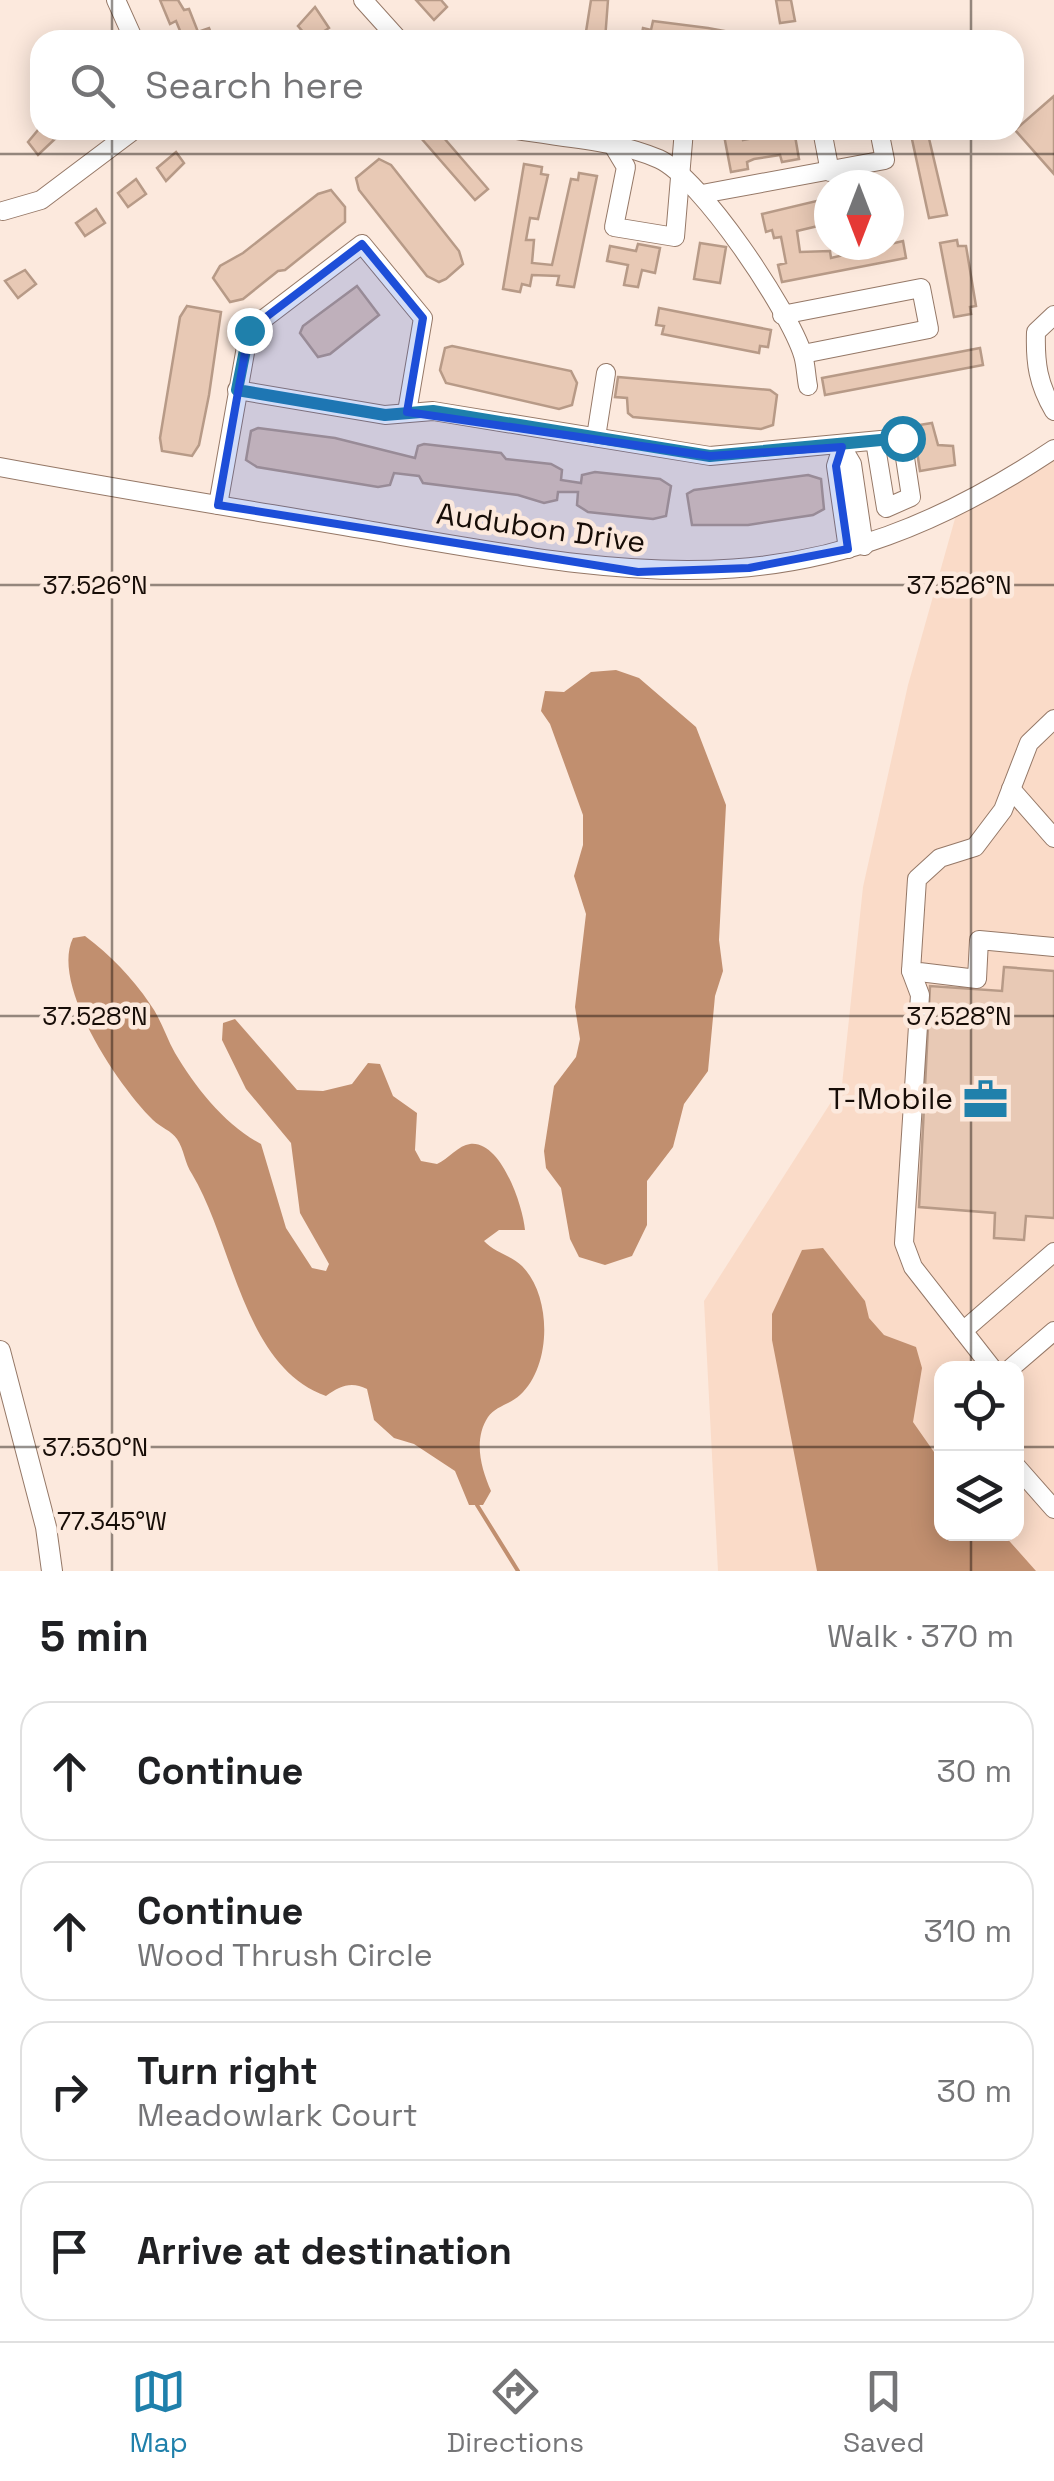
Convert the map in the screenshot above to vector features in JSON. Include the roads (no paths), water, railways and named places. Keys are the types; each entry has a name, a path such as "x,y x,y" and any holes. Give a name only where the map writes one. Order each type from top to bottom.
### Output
{"main road":[{"path":"0,1351 8,1411 46,1527 52,1571"}],"street":[{"path":"116,0 130,30"},
{"path":"362,0 390,30"},
{"path":"3,211 40,200 121,140"},
{"path":"616,140 626,166 614,227 675,237 680,210 677,169 682,140"},
{"path":"619,140 677,169 702,194 782,314 802,354 808,386"},
{"path":"824,140 830,170"},
{"path":"839,170 885,160 881,140"},
{"path":"702,194 814,175"},
{"path":"218,505 249,330 362,244 424,318 407,412"},
{"path":"782,314 921,288 929,330 802,354"},
{"path":"1054,316 1036,332 1036,366 1041,390 1054,412"},
{"path":"596,438 606,372"},
{"path":"237,390 385,415 433,411 710,456 902,438 912,498 886,508 875,441"},
{"path":"842,446 852,464 856,548"},
{"name":"Audubon Drive","path":"0,467 548,562 638,572 749,568 856,548 958,508 1054,449"},
{"path":"986,1361 913,1267 904,1243 920,995 912,972 917,879 940,858 975,846 1003,810 1030,743 1054,719"},
{"path":"1011,788 1054,838"},
{"path":"912,972 976,979 980,940 1054,947"},
{"path":"962,1331 1054,1252"},
{"path":"1019,1361 1054,1331"},
{"path":"1024,1475 1054,1509"}],"waterway":[{"path":"477,1505 518,1571"}],"place":[{"name":"T-Mobile","path":"986,1099"}]}
